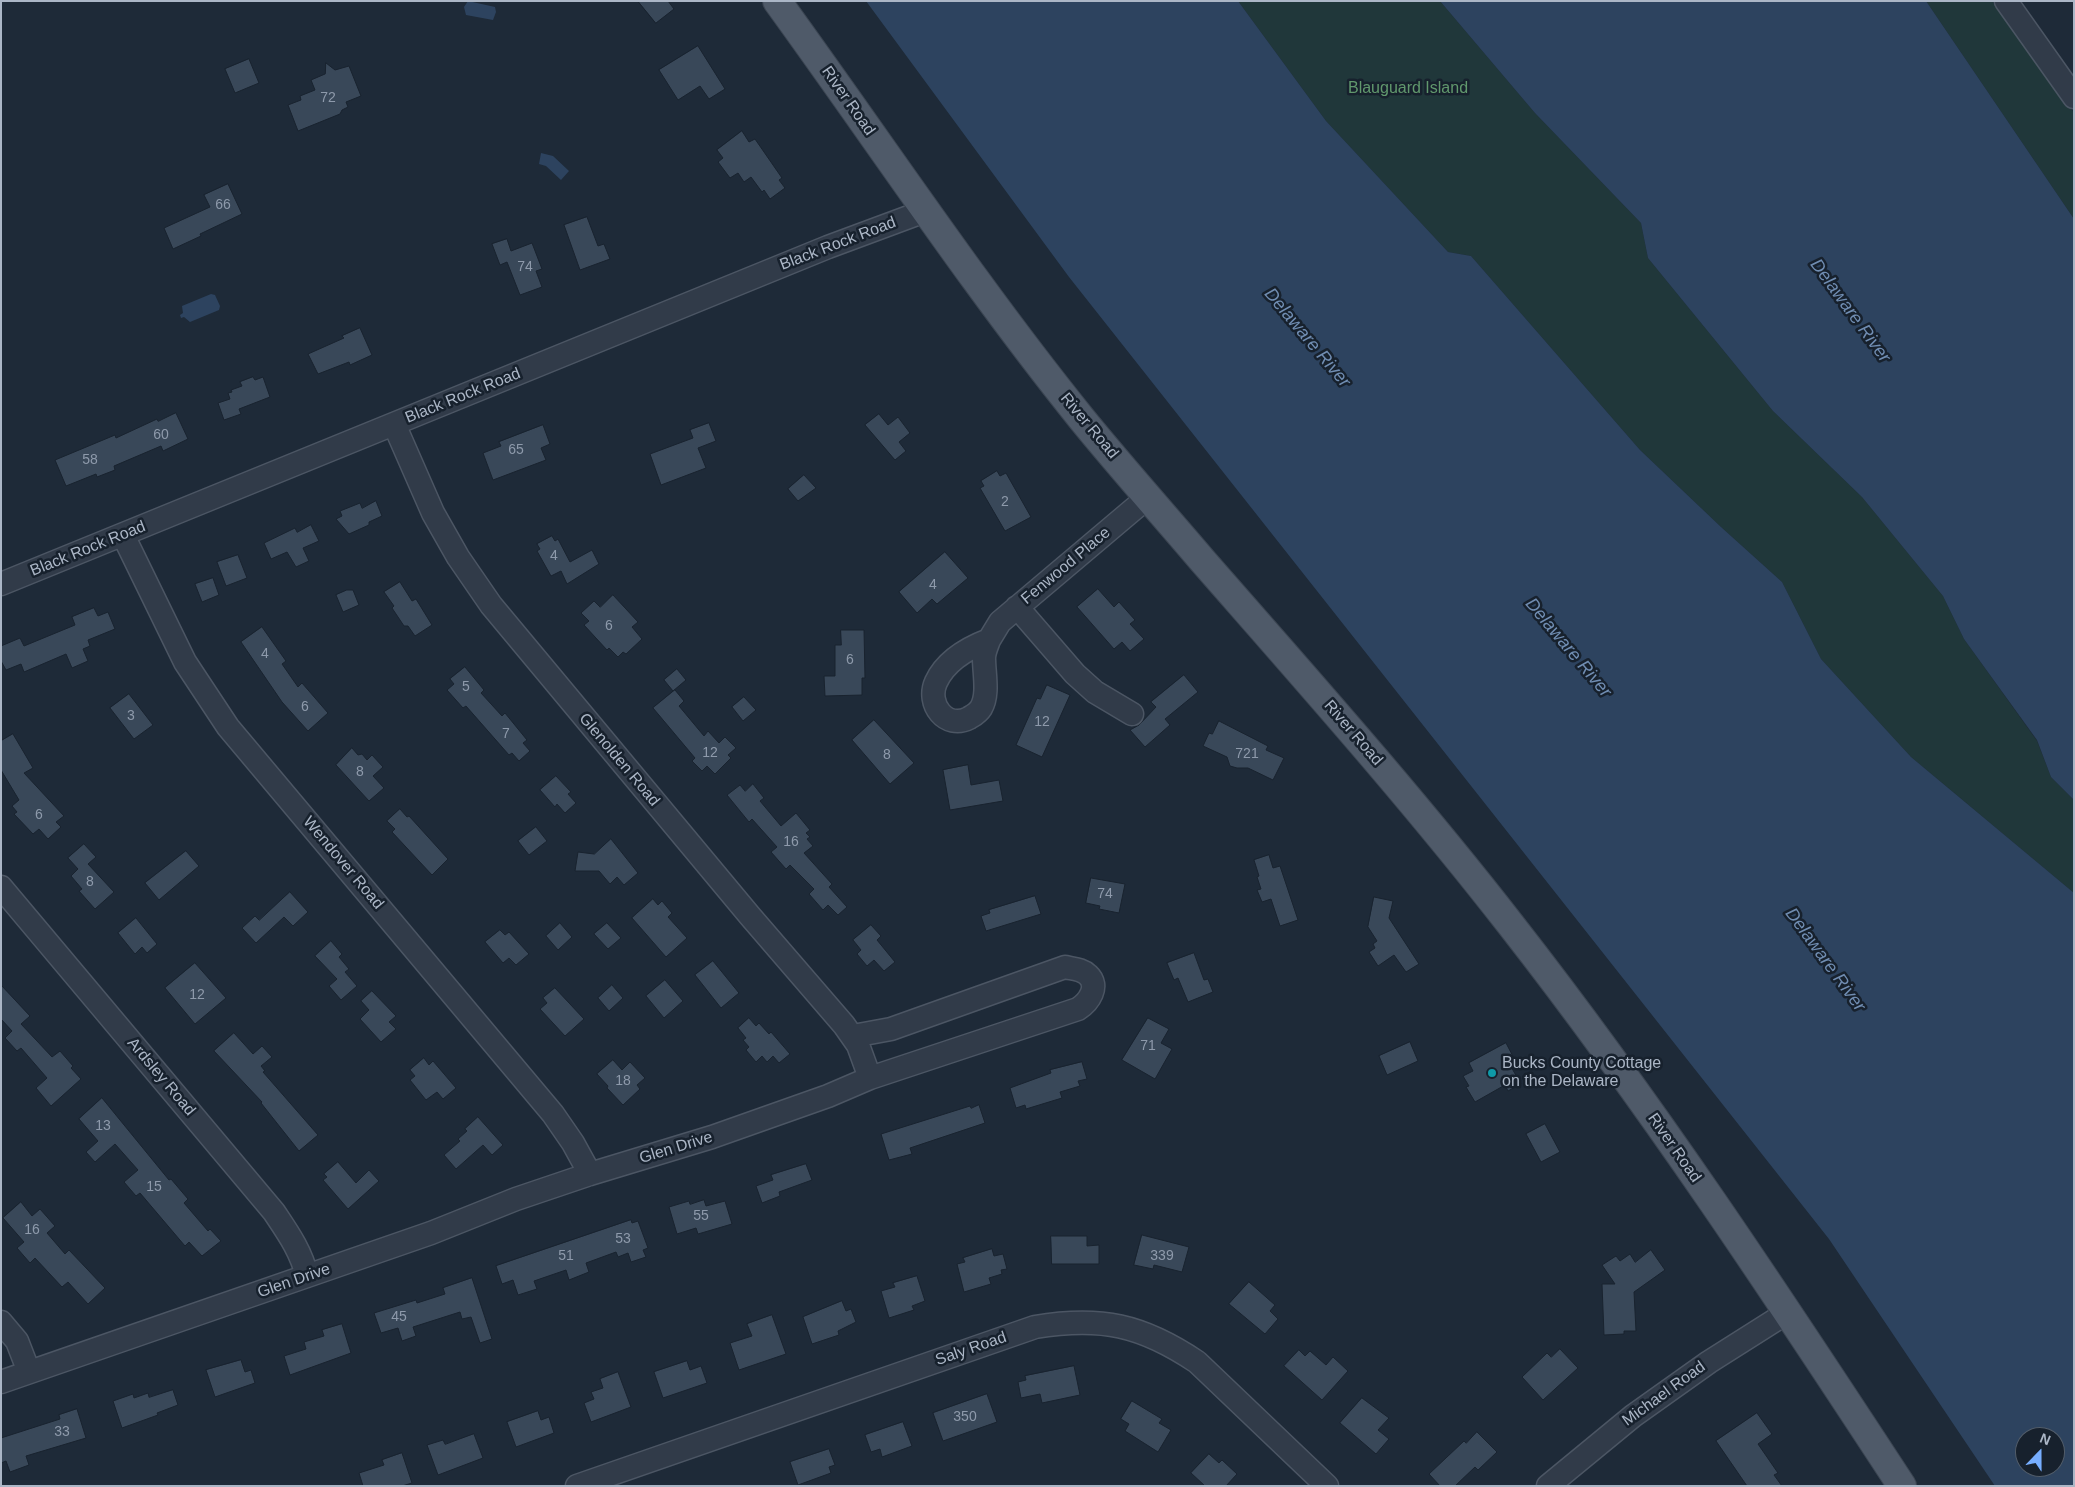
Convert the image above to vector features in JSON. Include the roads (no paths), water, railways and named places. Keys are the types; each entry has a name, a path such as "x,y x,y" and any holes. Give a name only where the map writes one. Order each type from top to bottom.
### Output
{"main road":[{"name":"River Road","path":"777,1 1012,331 1083,421 1415,805 1564,994 1688,1166 1788,1312 1902,1486"}],"street":[{"path":"2006,1 2074,97"},
{"name":"Black Rock Road","path":"1,584 828,247 925,210"},
{"name":"Glenolden Road","path":"394,424 434,513 458,557 491,605 556,685 853,1036 870,1078"},
{"name":"Fenwood Place","path":"989,640 1000,622 1148,497"},
{"name":"Wendover Road","path":"123,535 184,662 222,719 553,1114 573,1143 590,1174"},
{"path":"1017,607 1075,674 1095,692 1132,714"},
{"name":"Ardsley Road","path":"1,887 274,1212 303,1258 307,1276"},
{"name":"Glen Drive","path":"1,1382 307,1276 590,1174 712,1137 828,1096 870,1078 1078,1009 1088,1003 1092,994 1091,979 1087,974 1065,967 931,1016 891,1029 853,1036"},
{"name":"Michael Road","path":"1548,1486 1633,1416 1709,1362 1788,1312"},
{"path":"1,1322 17,1342 29,1372"},
{"name":"Saly Road","path":"576,1486 1035,1327 1063,1322 1092,1322 1120,1326 1147,1334 1173,1346 1197,1362 1327,1486"}],"water":[{"path":"468,1 495,7 496,12 493,20 466,15 464,7"},
{"name":"Delaware River","path":"866,1 1238,1 1326,121 1448,252 1471,256 1640,450 1782,582 1821,659 1911,757 2074,893 2074,1486 1995,1486 1829,1239 1069,277"},
{"name":"Delaware River","path":"1440,1 1926,1 2074,219 2074,800 2051,777 2037,740 1964,639 1943,596 1862,497 1773,411 1648,258 1641,223 1535,113"},
{"path":"541,153 553,156 569,171 561,180 546,166 539,164"},
{"path":"211,294 215,295 220,306 219,310 190,322 184,317 181,318 180,315 183,313 182,306"}],"place":[{"name":"Bucks County Cottage on the Delaware","path":"1492,1073"}],"park label":[{"name":"Blauguard Island","path":"1408,89"}]}
